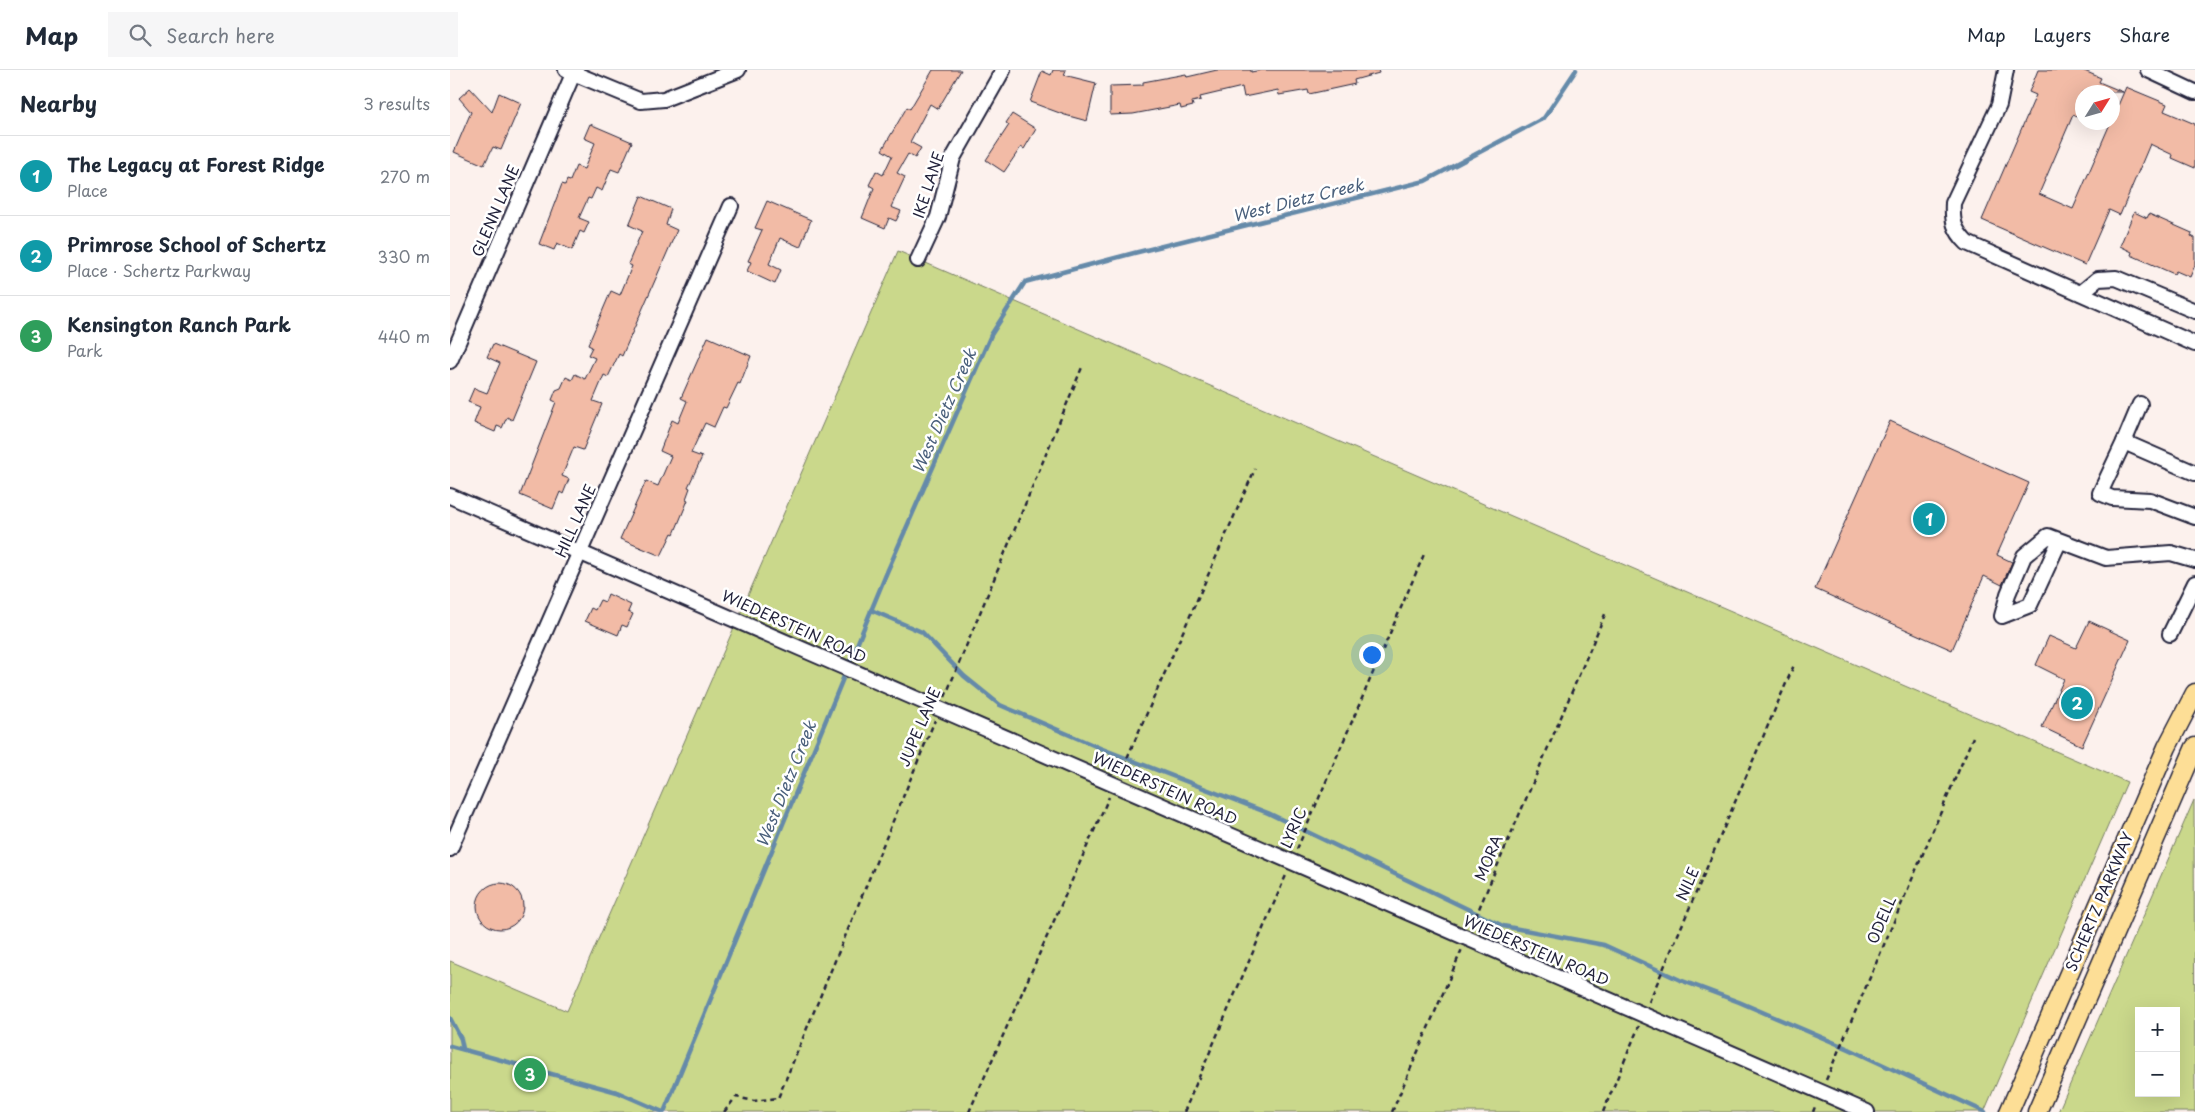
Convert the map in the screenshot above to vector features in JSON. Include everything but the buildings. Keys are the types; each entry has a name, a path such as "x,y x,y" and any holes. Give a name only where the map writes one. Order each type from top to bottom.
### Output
{"main road":[{"name":"SCHERTZ PARKWAY","path":"2010,1112 2167,747 2195,693"},
{"name":"SCHERTZ PARKWAY","path":"2037,1112 2195,747"}],"street":[{"path":"569,72 641,101 664,99 738,70"},
{"name":"IKE LANE","path":"918,260 938,217 953,158 1003,70"},
{"path":"2006,70 1999,105 1953,203 1952,219 1956,232 1967,243 2195,344"},
{"path":"2148,70 2195,92"},
{"name":"GLENN LANE","path":"450,361 569,72"},
{"name":"HILL LANE","path":"450,849 731,206"},
{"path":"2081,292 2098,279 2116,278 2195,311"},
{"path":"2140,404 2100,493 2112,498 2150,500 2195,517"},
{"path":"2124,442 2195,473"},
{"name":"WIEDERSTEIN ROAD","path":"450,496 1867,1112"},
{"path":"2054,539 2030,605 2002,616 2008,594 2024,556 2054,539 2106,558 2171,553 2195,559"},
{"path":"2170,634 2195,583"}],"path":[{"name":"JUPE LANE","path":"724,1112 736,1097 754,1101 778,1098 1083,365"},
{"name":"LYRIC","path":"1184,1112 1425,552"},
{"name":"MORA","path":"1392,1112 1606,612"},
{"name":"NILE","path":"1603,1112 1794,666"},
{"name":"ODELL","path":"1813,1112 1973,737"}],"green space":[{"path":"898,251 2127,782 1984,1112 450,1112 450,961 567,1011"},
{"path":"2194,800 2195,1112 2058,1112"}],"waterway":[{"name":"West Dietz Creek","path":"664,1112 887,572 991,335 1025,282 1425,181 1544,118 1576,70"},
{"path":"871,610 922,632 964,676 1000,705 1100,748 1268,813 1503,926 1604,945 1680,980 1739,1002 1849,1049 1985,1112"},
{"path":"450,1018 461,1039 463,1049"},
{"path":"450,1046 617,1092 663,1112"}],"place":[{"name":"The Legacy at Forest Ridge","path":"1929,519"},
{"name":"Primrose School of Schertz","path":"2077,703"},
{"name":"Kensington Ranch Park","path":"530,1074"}]}
